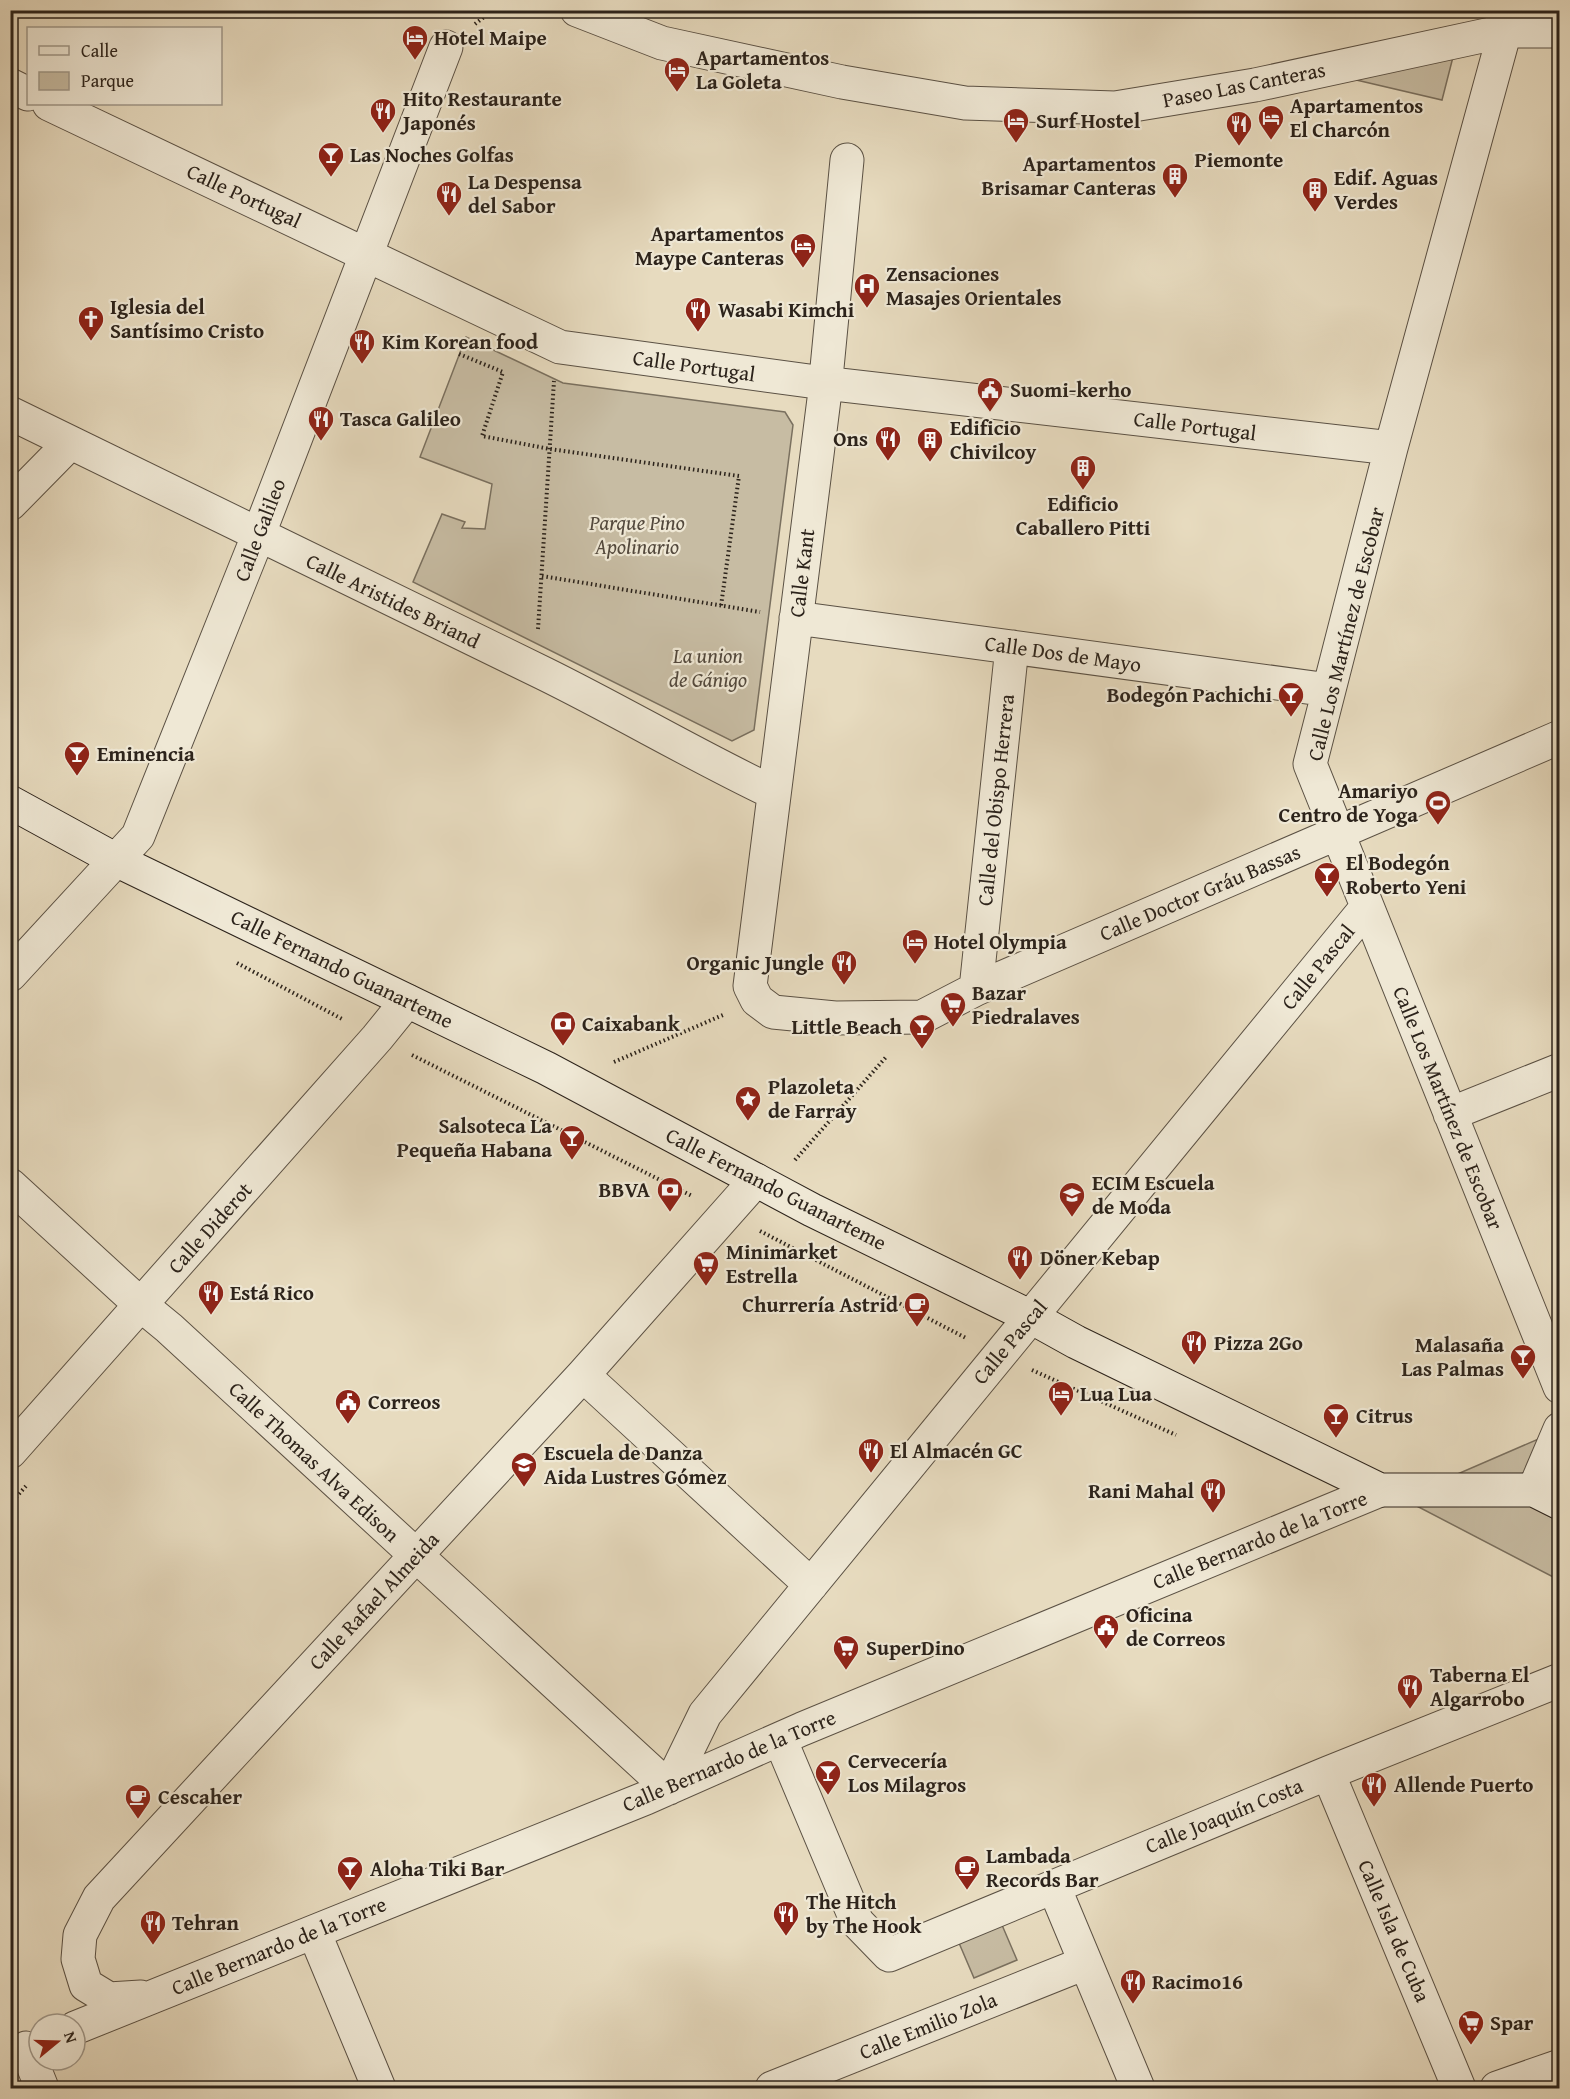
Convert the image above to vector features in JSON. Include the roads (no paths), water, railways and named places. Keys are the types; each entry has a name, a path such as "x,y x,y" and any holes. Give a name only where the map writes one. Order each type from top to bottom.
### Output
{"street":[{"name":"Paseo Las Canteras","path":"577,10 662,43 842,82 965,103 1115,108 1255,85 1505,31 1560,31"},
{"name":"Calle Los Martínez de Escobar","path":"1505,31 1391,448 1310,764 1560,1387"},
{"name":"Calle Galileo","path":"10,975 138,836 258,536 446,47"},
{"path":"10,85 27,94"},
{"name":"Calle Portugal","path":"51,105 560,347 824,383 1391,448"},
{"name":"Calle Kant","path":"835,1018 773,1012 753,993 774,793 783,616 822,410 847,160"},
{"name":"Calle Aristides Briand","path":"10,413 547,675 718,766 774,793"},
{"path":"10,504 70,442"},
{"name":"Calle Dos de Mayo","path":"783,616 1329,690"},
{"name":"Calle del Obispo Herrera","path":"976,989 1012,647"},
{"name":"Calle Doctor Gráu Bassas","path":"835,1018 922,1017 976,989 1560,737"},
{"name":"Calle Fernando Guanarteme","path":"10,802 116,860 570,1081 763,1184 1031,1317 1076,1342 1380,1490 1547,1497"},
{"name":"Calle Pascal","path":"669,1788 705,1714 1368,907"},
{"name":"Calle Diderot","path":"10,1452 378,1038 407,1001"},
{"path":"1450,1114 1560,1070"},
{"name":"Calle Rafael Almeida","path":"152,1997 109,1999 86,1985 78,1959 80,1935 99,1898 763,1184"},
{"name":"Calle Thomas Alva Edison","path":"10,1185 169,1328 669,1788"},
{"path":"583,1376 811,1585"},
{"path":"1547,1497 1560,1429"},
{"name":"Calle Bernardo de la Torre","path":"87,2023 669,1788 780,1739 1380,1490"},
{"name":"Calle Joaquín Costa","path":"780,1739 857,1922 889,1955 1328,1773 1560,1680"},
{"name":"Calle Isla de Cuba","path":"1328,1773 1459,2088"},
{"path":"1054,1887 1138,2088"},
{"path":"314,1932 379,2088"},
{"name":"Calle Emilio Zola","path":"772,2088 808,2081 1085,1964"},
{"path":"25,2048 42,2088"},
{"path":"1497,2088 1560,2066"}],"place":[{"name":"Hotel Maipe","path":"415,61"},
{"name":"Apartamentos La Goleta","path":"677,93"},
{"name":"Hito Restaurante Japonés","path":"383,134"},
{"name":"Apartamentos El Charcón","path":"1271,141"},
{"name":"Surf Hostel","path":"1016,144"},
{"name":"Piemonte","path":"1239,147"},
{"name":"Las Noches Golfas","path":"331,178"},
{"name":"Apartamentos Brisamar Canteras","path":"1175,199"},
{"name":"Edif. Aguas Verdes","path":"1315,213"},
{"name":"La Despensa del Sabor","path":"449,217"},
{"name":"Apartamentos Maype Canteras","path":"803,269"},
{"name":"Zensaciones Masajes Orientales","path":"867,309"},
{"name":"Wasabi Kimchi","path":"698,333"},
{"name":"Iglesia del Santísimo Cristo","path":"91,342"},
{"name":"Kim Korean food","path":"362,365"},
{"name":"Suomi-kerho","path":"990,413"},
{"name":"Tasca Galileo","path":"321,442"},
{"name":"Ons","path":"888,462"},
{"name":"Edificio Chivilcoy","path":"930,463"},
{"name":"Edificio Caballero Pitti","path":"1083,491"},
{"name":"Bodegón Pachichi","path":"1291,718"},
{"name":"Eminencia","path":"77,777"},
{"name":"Amariyo Centro de Yoga","path":"1438,826"},
{"name":"El Bodegón Roberto Yeni","path":"1327,898"},
{"name":"Hotel Olympia","path":"915,965"},
{"name":"Organic Jungle","path":"844,986"},
{"name":"Bazar Piedralaves","path":"953,1028"},
{"name":"Caixabank","path":"563,1047"},
{"name":"Little Beach","path":"922,1050"},
{"name":"Plazoleta de Farray","path":"748,1122"},
{"name":"Salsoteca La Pequeña Habana","path":"572,1161"},
{"name":"BBVA","path":"670,1213"},
{"name":"ECIM Escuela de Moda","path":"1072,1218"},
{"name":"Döner Kebap","path":"1020,1281"},
{"name":"Minimarket Estrella","path":"706,1287"},
{"name":"Está Rico","path":"211,1316"},
{"name":"Churrería Astrid","path":"917,1328"},
{"name":"Pizza 2Go","path":"1194,1366"},
{"name":"Malasaña Las Palmas","path":"1523,1380"},
{"name":"Lua Lua","path":"1061,1417"},
{"name":"Correos","path":"348,1425"},
{"name":"Citrus","path":"1336,1439"},
{"name":"El Almacén GC","path":"871,1474"},
{"name":"Escuela de Danza Aida Lustres Gómez","path":"524,1488"},
{"name":"Rani Mahal","path":"1213,1514"},
{"name":"Oficina de Correos","path":"1106,1650"},
{"name":"SuperDino","path":"846,1671"},
{"name":"Taberna El Algarrobo","path":"1410,1710"},
{"name":"Cervecería Los Milagros","path":"828,1796"},
{"name":"Allende Puerto","path":"1374,1808"},
{"name":"Cescaher","path":"138,1820"},
{"name":"Lambada Records Bar","path":"967,1891"},
{"name":"Aloha Tiki Bar","path":"350,1892"},
{"name":"The Hitch by The Hook","path":"786,1937"},
{"name":"Tehran","path":"153,1946"},
{"name":"Racimo16","path":"1133,2005"},
{"name":"Spar","path":"1471,2046"}],"park label":[{"name":"Parque Pino Apolinario","path":"637,535"},
{"name":"La union de Gánigo","path":"708,668"}]}
